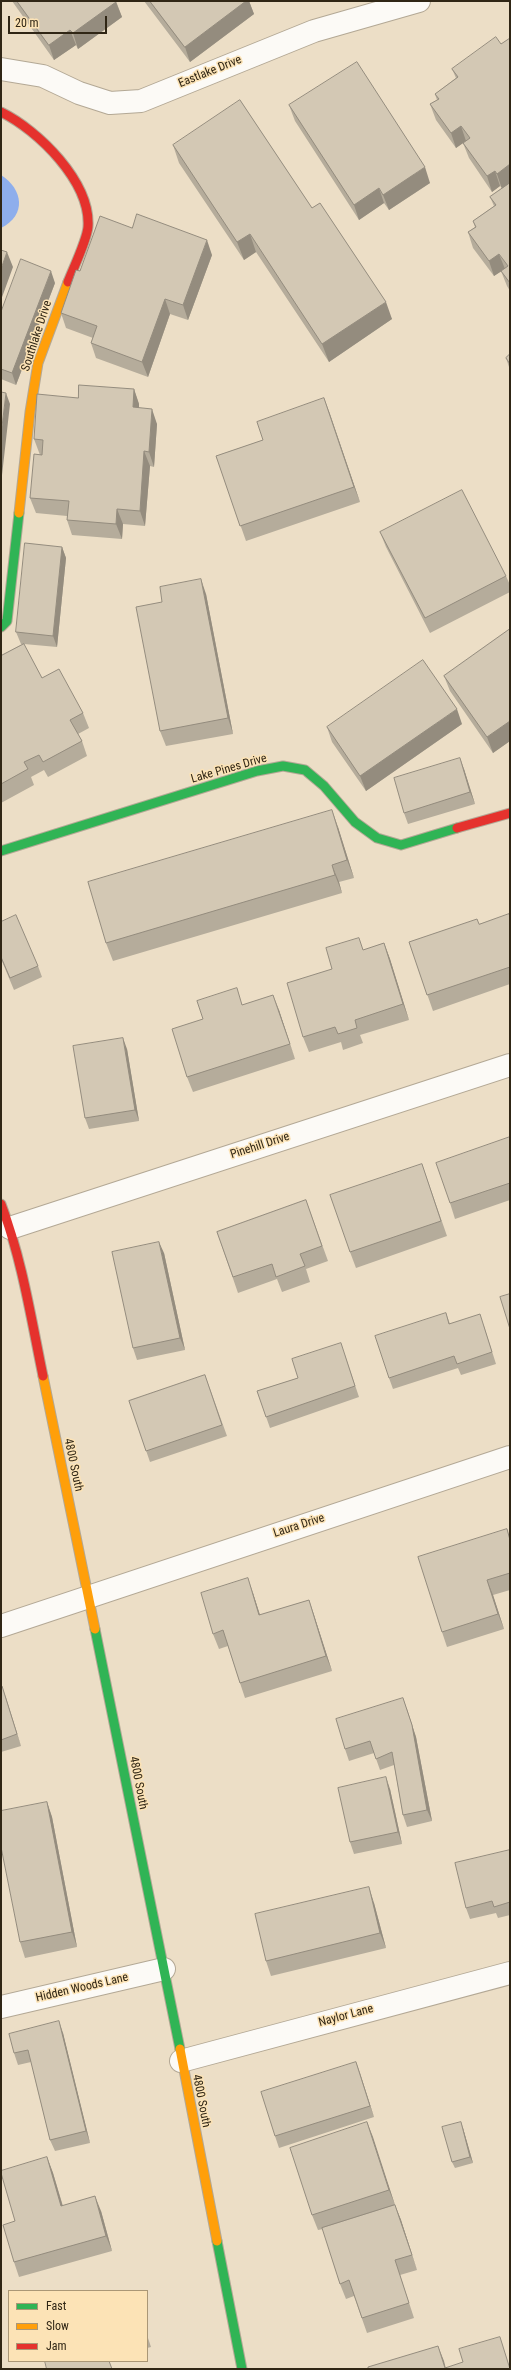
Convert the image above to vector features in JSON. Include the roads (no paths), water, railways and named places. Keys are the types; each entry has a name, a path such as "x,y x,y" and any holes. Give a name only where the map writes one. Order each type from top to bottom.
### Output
{"street":[{"name":"Eastlake Drive","path":"1,69 43,76 79,93 110,103 141,101 314,31 419,1"},
{"name":"Southlake Drive","path":"1,112 12,116 44,143 74,180 85,206 88,228 38,363 30,412 7,621 1,627"},
{"name":"Lake Pines Drive","path":"1,852 256,771 283,766 305,770 324,786 355,822 376,838 402,845 510,812"},
{"name":"Pinehill Drive","path":"10,1228 510,1065"},
{"name":"4800 South","path":"1,1204 10,1228 25,1289 164,1969 242,2369"},
{"name":"Laura Drive","path":"1,1626 510,1457"},
{"name":"Hidden Woods Lane","path":"1,2007 164,1969"},
{"name":"Naylor Lane","path":"182,2061 510,1973"}],"water":[{"path":"1,175 14,187 18,194 19,202 15,216 9,223 1,228"}]}
